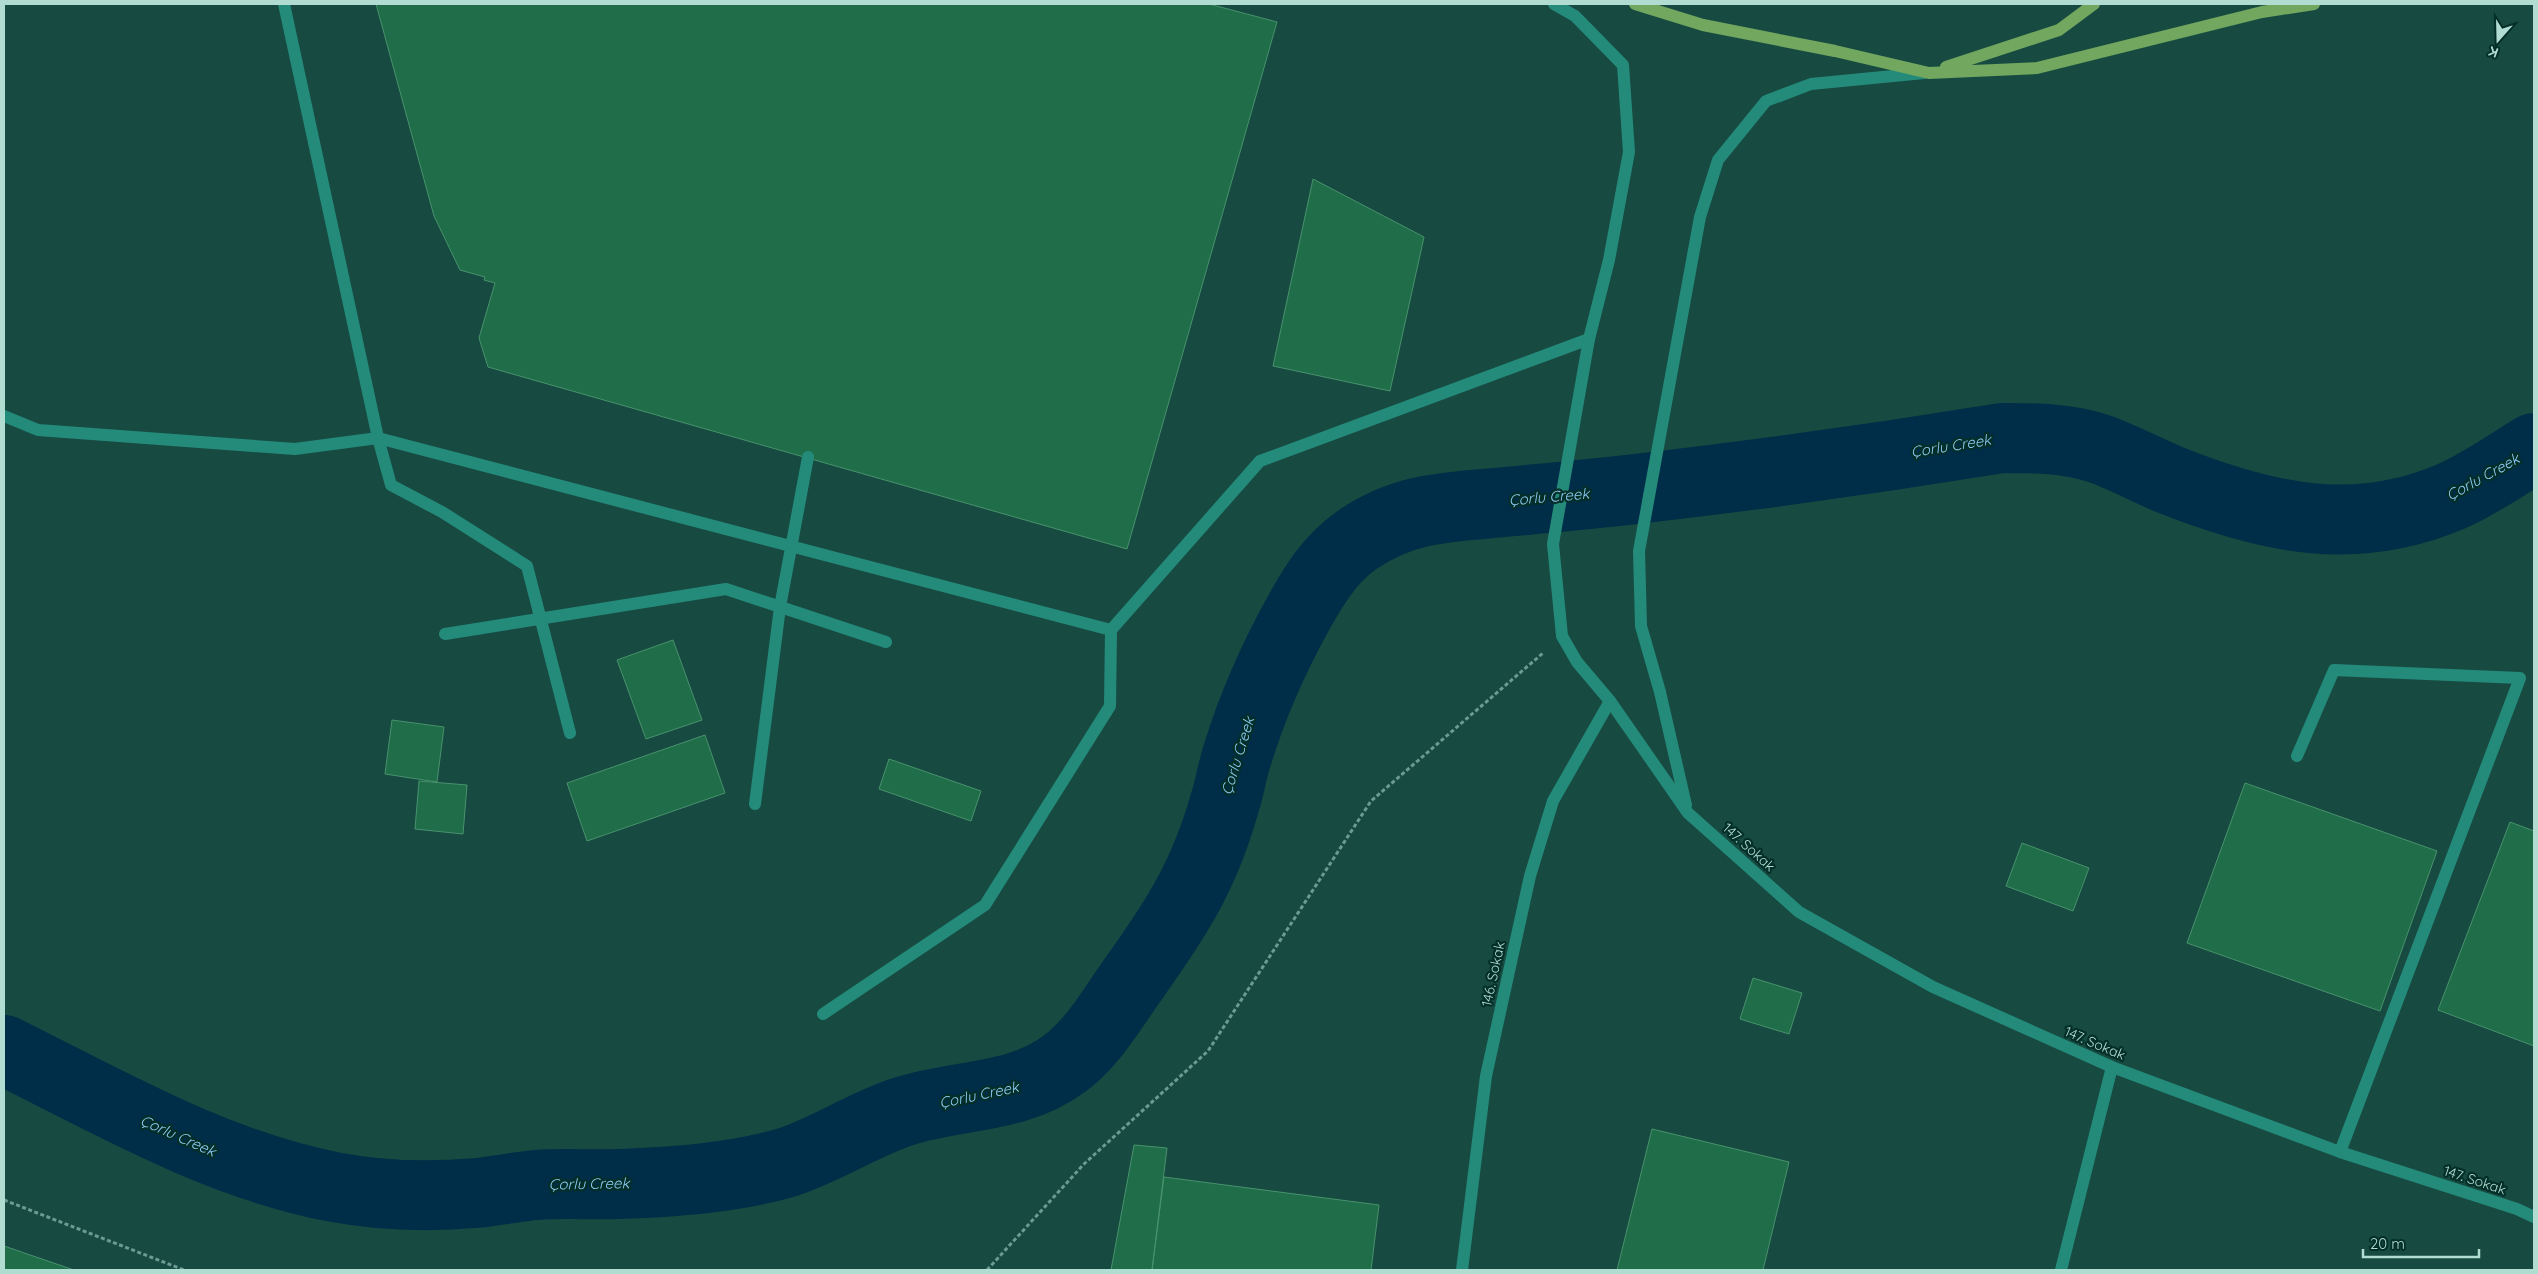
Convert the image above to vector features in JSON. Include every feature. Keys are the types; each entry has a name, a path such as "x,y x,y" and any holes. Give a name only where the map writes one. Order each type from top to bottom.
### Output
{"main road":[{"path":"1635,4 1703,25 1836,51 1929,73 2037,68 2262,12 2314,4"},
{"path":"1929,73 2059,30 2094,4"}],"street":[{"path":"284,4 378,438 391,485 442,512 527,566 570,733"},
{"path":"1554,4 1575,16 1622,65 1629,152 1609,260 1589,339 1553,544 1562,636"},
{"path":"1688,813 1660,692 1641,626 1639,551 1700,217 1718,160 1766,101 1811,84 1929,73"},
{"path":"822,1014 985,905 1110,706 1111,630 1260,460 1589,339"},
{"path":"4,416 38,430 295,449 378,438 1111,630"},
{"path":"755,804 780,607 808,457"},
{"path":"446,634 726,589 886,642"},
{"name":"147. Sokak","path":"1562,636 1577,662 1610,701 1688,813 1799,912 1932,987 2112,1067 2340,1152 2517,1209 2534,1217"},
{"path":"2297,756 2334,670 2520,678 2340,1152"},
{"name":"146. Sokak","path":"1462,1270 1486,1076 1530,876 1552,801 1610,701"},
{"path":"2061,1270 2112,1067"}],"path":[{"path":"987,1270 1084,1164 1208,1051 1372,801 1562,636"},
{"path":"4,1200 184,1270"}],"building":[{"path":"376,4 1209,4 1277,22 1127,549 488,367 479,338 495,283 484,280 485,277 460,270 434,216"},
{"path":"1313,179 1424,237 1390,391 1273,366"},
{"path":"673,640 702,720 646,739 617,660"},
{"path":"392,720 444,727 437,782 385,774"},
{"path":"705,735 725,793 587,841 567,783"},
{"path":"889,759 981,791 971,821 879,789"},
{"path":"419,781 467,785 463,834 415,829"},
{"path":"2245,783 2437,851 2380,1011 2187,943"},
{"path":"2510,822 2534,831 2534,1046 2438,1010"},
{"path":"2022,843 2089,868 2073,911 2006,886"},
{"path":"1753,978 1802,993 1789,1034 1740,1019"},
{"path":"1652,1129 1789,1162 1763,1270 1617,1270"},
{"path":"1134,1145 1167,1148 1152,1270 1111,1270"},
{"path":"1164,1177 1379,1205 1371,1270 1152,1270"},
{"path":"4,1246 74,1270 4,1270"}],"waterway":[{"name":"Çorlu Creek","path":"4,1050 124,1111 206,1148 290,1177 352,1190 405,1195 458,1194 536,1185 619,1184 682,1180 724,1176 765,1168 800,1158 874,1123 905,1111 1007,1090 1027,1084 1064,1064 1082,1048 1105,1021 1172,922 1193,886 1216,831 1237,756 1256,701 1280,648 1304,603 1323,573 1347,547 1375,529 1392,521 1410,515 1446,508 1603,493 1728,478 2002,438 2051,439 2088,445 2208,494 2277,513 2311,518 2381,517 2416,509 2452,496 2534,448"}]}
